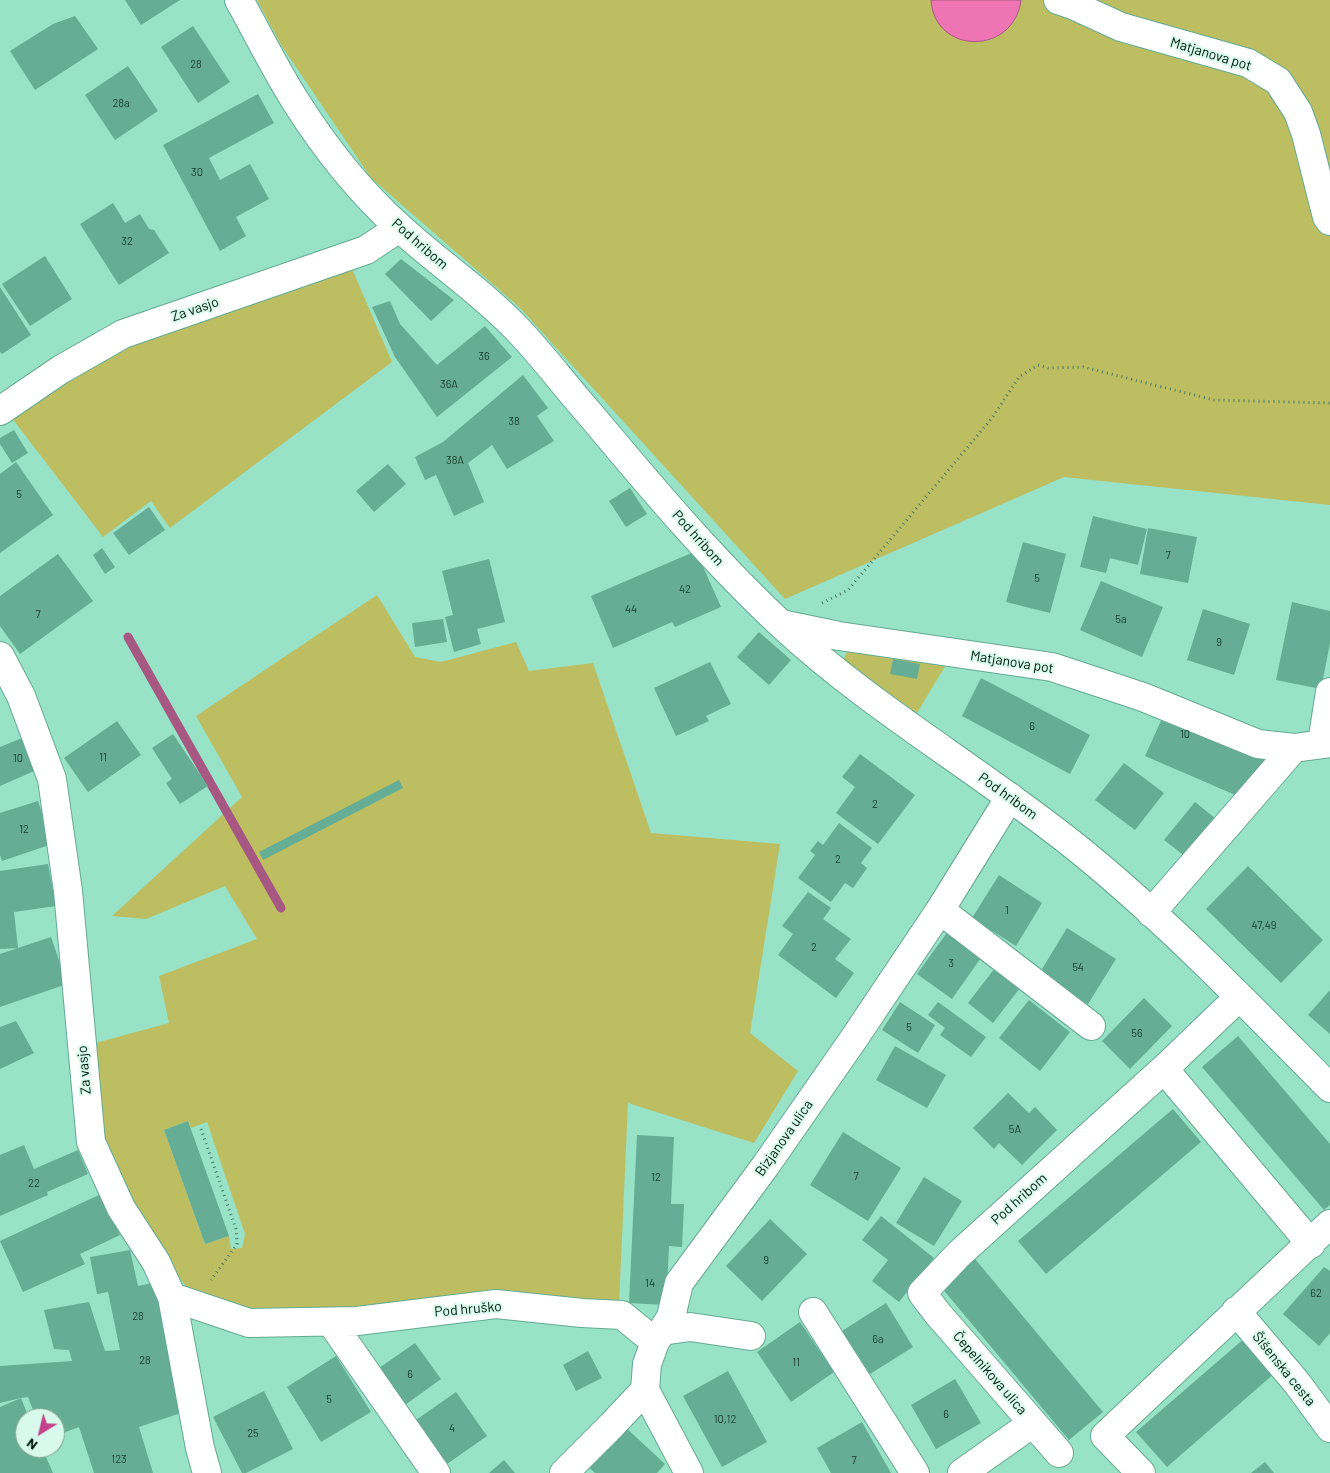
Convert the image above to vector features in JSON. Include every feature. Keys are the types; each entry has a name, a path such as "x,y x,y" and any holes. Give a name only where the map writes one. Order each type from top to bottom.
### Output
{"street":[{"name":"Pod hribom","path":"239,0 295,100 322,140 352,179 399,228 474,289 517,330 645,479 724,567 780,623 815,655 852,684 1080,850 1151,913 1330,1088"},
{"name":"Matjanova pot","path":"1058,0 1121,27 1248,63 1278,81 1298,112 1306,134 1327,217 1330,221"},
{"name":"Za vasjo","path":"0,411 60,370 123,334 366,250 399,228"},
{"name":"Matjanova pot","path":"780,623 838,636 1052,667 1143,697 1258,744 1294,748 1326,743"},
{"name":"Za vasjo","path":"0,656 21,696 52,779 68,891 91,1142 121,1208 184,1301 200,1448 207,1473"},
{"path":"1326,743 1330,692"},
{"path":"1151,913 1294,748"},
{"name":"Bizjanova ulica","path":"645,1390 647,1364 659,1336 671,1317 679,1283 783,1141 855,1037 940,910 1010,798"},
{"path":"940,910 1091,1026"},
{"name":"Pod hribom","path":"922,1293 959,1254 1164,1069 1239,997"},
{"path":"1164,1069 1311,1244"},
{"path":"1141,1473 1105,1436 1236,1311 1311,1244 1330,1224"},
{"name":"Čepelnikova ulica","path":"922,1293 938,1314 1059,1453"},
{"name":"Pod hruško","path":"184,1301 249,1323 357,1321 496,1304 582,1313 622,1314 659,1336"},
{"name":"Šišenska cesta","path":"1236,1311 1297,1383 1330,1428"},
{"path":"813,1312 915,1473"},
{"path":"332,1322 436,1473"},
{"path":"659,1336 690,1327 751,1336"},
{"path":"564,1473 645,1390 689,1473"},
{"path":"962,1473 1033,1423"}],"path":[{"path":"780,623 848,590 992,418 1019,377 1038,365 1048,368 1083,368 1214,400 1330,403"},
{"path":"184,1301 221,1264 237,1244 236,1228 201,1129"}],"shaded area":[{"path":"257,0 931,0 935,17 987,41 1000,34 1010,25 1017,14 1021,0 1330,0 1330,505 1064,477 785,599 519,307 371,178 281,45"},
{"path":"931,0 1021,0 1015,18 1004,31 990,39 975,42 959,39 945,31 935,18"},
{"path":"352,269 392,362 170,528 151,501 103,537 11,417 91,364 135,340"},
{"path":"377,595 415,657 441,662 516,642 529,671 593,663 651,833 780,844 750,1033 798,1071 754,1143 628,1103 619,1304 258,1316 194,1294 163,1257 103,1147 92,1044 169,1023 159,976 257,939 225,886 146,919 112,916 242,797 196,716","holes":["188,1121 191,1128 207,1122 245,1234 242,1248 231,1249 229,1236 205,1244 164,1130"]},
{"path":"849,648 947,663 917,713 842,663"}],"building":[{"path":"125,0 180,0 141,25"},
{"path":"75,16 98,49 35,90 10,51 53,24"},
{"path":"193,26 230,82 198,103 161,47"},
{"path":"128,66 158,111 115,140 85,95"},
{"path":"258,94 274,123 209,158 220,180 250,164 269,199 236,217 246,236 220,251 163,145"},
{"path":"113,203 125,223 140,214 149,229 154,230 169,253 119,285 80,224"},
{"path":"45,256 72,299 30,326 2,284"},
{"path":"401,259 454,300 431,321 385,274"},
{"path":"0,287 31,335 2,354 0,352"},
{"path":"390,301 400,324 437,365 485,326 512,357 437,417 395,357 372,307"},
{"path":"523,375 548,408 537,416 554,441 507,469 492,445 468,463 484,502 454,516 436,475 425,480 415,457 443,442"},
{"path":"14,430 28,453 12,463 0,444 0,438"},
{"path":"16,462 53,515 0,553 0,474"},
{"path":"388,464 406,484 374,512 356,491"},
{"path":"630,488 647,514 626,527 609,501"},
{"path":"149,507 165,530 129,555 113,533"},
{"path":"1093,516 1147,529 1138,565 1110,558 1106,573 1080,567"},
{"path":"1148,528 1197,537 1188,583 1140,574"},
{"path":"1023,542 1066,554 1050,613 1006,602"},
{"path":"102,548 115,567 105,574 93,555"},
{"path":"696,551 721,607 675,627 672,622 613,648 591,596"},
{"path":"58,554 93,601 20,654 0,626 0,596"},
{"path":"489,559 505,622 477,629 481,644 454,652 445,617 453,615 442,571"},
{"path":"1101,581 1163,607 1142,657 1080,630"},
{"path":"1292,602 1330,611 1330,643 1321,689 1276,680"},
{"path":"1203,609 1250,624 1234,675 1187,660"},
{"path":"443,619 447,642 415,647 412,623"},
{"path":"759,632 791,660 769,685 737,657"},
{"path":"893,659 920,664 917,679 890,674"},
{"path":"710,662 731,704 706,716 709,721 676,736 654,688"},
{"path":"981,678 1090,735 1070,774 962,716"},
{"path":"1165,712 1266,756 1247,800 1145,756"},
{"path":"117,721 141,755 88,792 64,758"},
{"path":"173,734 208,786 180,804 166,783 172,779 152,748"},
{"path":"27,736 41,768 0,786 0,747"},
{"path":"860,754 915,795 878,844 836,813 855,787 842,777"},
{"path":"1124,763 1164,793 1135,830 1095,800"},
{"path":"399,780 403,788 263,860 259,852"},
{"path":"38,801 52,844 2,861 0,855 0,813"},
{"path":"1195,802 1216,819 1186,857 1164,840"},
{"path":"839,823 872,848 861,863 867,868 853,888 845,883 831,902 798,878 815,855 810,851 818,841 823,845"},
{"path":"48,864 56,906 14,912 18,948 0,949 0,871"},
{"path":"1248,866 1323,940 1281,983 1206,909"},
{"path":"999,875 1042,903 1016,946 972,918"},
{"path":"808,892 831,908 823,919 851,939 835,959 854,973 836,998 778,955 793,934 782,926"},
{"path":"951,927 985,952 952,999 917,974"},
{"path":"1067,928 1116,959 1088,1004 1039,974"},
{"path":"51,937 67,984 0,1007 0,954"},
{"path":"995,968 1020,988 993,1023 968,1003"},
{"path":"1330,990 1330,1034 1308,1015"},
{"path":"1144,998 1172,1026 1130,1069 1102,1041"},
{"path":"1029,1000 1070,1032 1040,1071 999,1038"},
{"path":"900,1002 935,1025 918,1053 882,1030"},
{"path":"938,1002 986,1037 971,1057 940,1035 945,1028 928,1015"},
{"path":"16,1021 34,1053 0,1069 0,1027"},
{"path":"1238,1036 1330,1144 1330,1205 1324,1210 1202,1067"},
{"path":"895,1046 946,1075 927,1108 876,1080"},
{"path":"1008,1093 1029,1113 1035,1107 1057,1130 1022,1165 999,1143 994,1149 973,1128"},
{"path":"1173,1109 1201,1142 1046,1274 1018,1241"},
{"path":"188,1121 229,1236 205,1244 164,1130"},
{"path":"843,1132 901,1168 868,1221 810,1185"},
{"path":"637,1135 674,1137 671,1204 684,1204 682,1247 669,1246 666,1305 629,1303"},
{"path":"24,1145 34,1169 78,1150 88,1174 47,1192 48,1195 0,1216 0,1155"},
{"path":"924,1177 962,1201 934,1246 896,1223"},
{"path":"101,1194 120,1235 80,1254 85,1264 23,1292 0,1241"},
{"path":"881,1216 934,1258 899,1302 872,1281 888,1260 862,1240"},
{"path":"770,1219 807,1254 762,1301 726,1266"},
{"path":"130,1250 138,1286 157,1282 184,1412 139,1427 153,1473 94,1473 79,1427 65,1432 65,1408 32,1408 28,1397 0,1403 0,1366 72,1361 69,1350 54,1349 44,1310 89,1302 105,1351 120,1350 108,1292 97,1294 90,1257"},
{"path":"975,1259 1103,1412 1069,1440 941,1287"},
{"path":"1324,1267 1330,1271 1330,1333 1319,1346 1283,1314"},
{"path":"886,1303 913,1347 870,1374 842,1331"},
{"path":"800,1322 834,1372 791,1402 757,1352"},
{"path":"1246,1337 1276,1372 1167,1467 1136,1432"},
{"path":"415,1343 441,1379 405,1405 379,1368"},
{"path":"588,1351 602,1378 576,1391 563,1365"},
{"path":"336,1356 371,1412 321,1442 287,1387"},
{"path":"728,1371 767,1442 722,1467 683,1396"},
{"path":"955,1379 981,1423 936,1449 911,1405"},
{"path":"264,1391 293,1449 246,1473 242,1473 213,1417"},
{"path":"456,1392 487,1436 447,1464 416,1420"},
{"path":"21,1398 25,1408 15,1408 15,1458 46,1458 53,1473 0,1473 0,1407"},
{"path":"862,1422 891,1473 831,1473 817,1448"},
{"path":"623,1425 665,1464 657,1473 595,1473 586,1465"},
{"path":"504,1460 515,1473 489,1473"},
{"path":"1265,1462 1274,1473 1251,1473"}],"waterway":[{"path":"128,637 281,908"}]}
